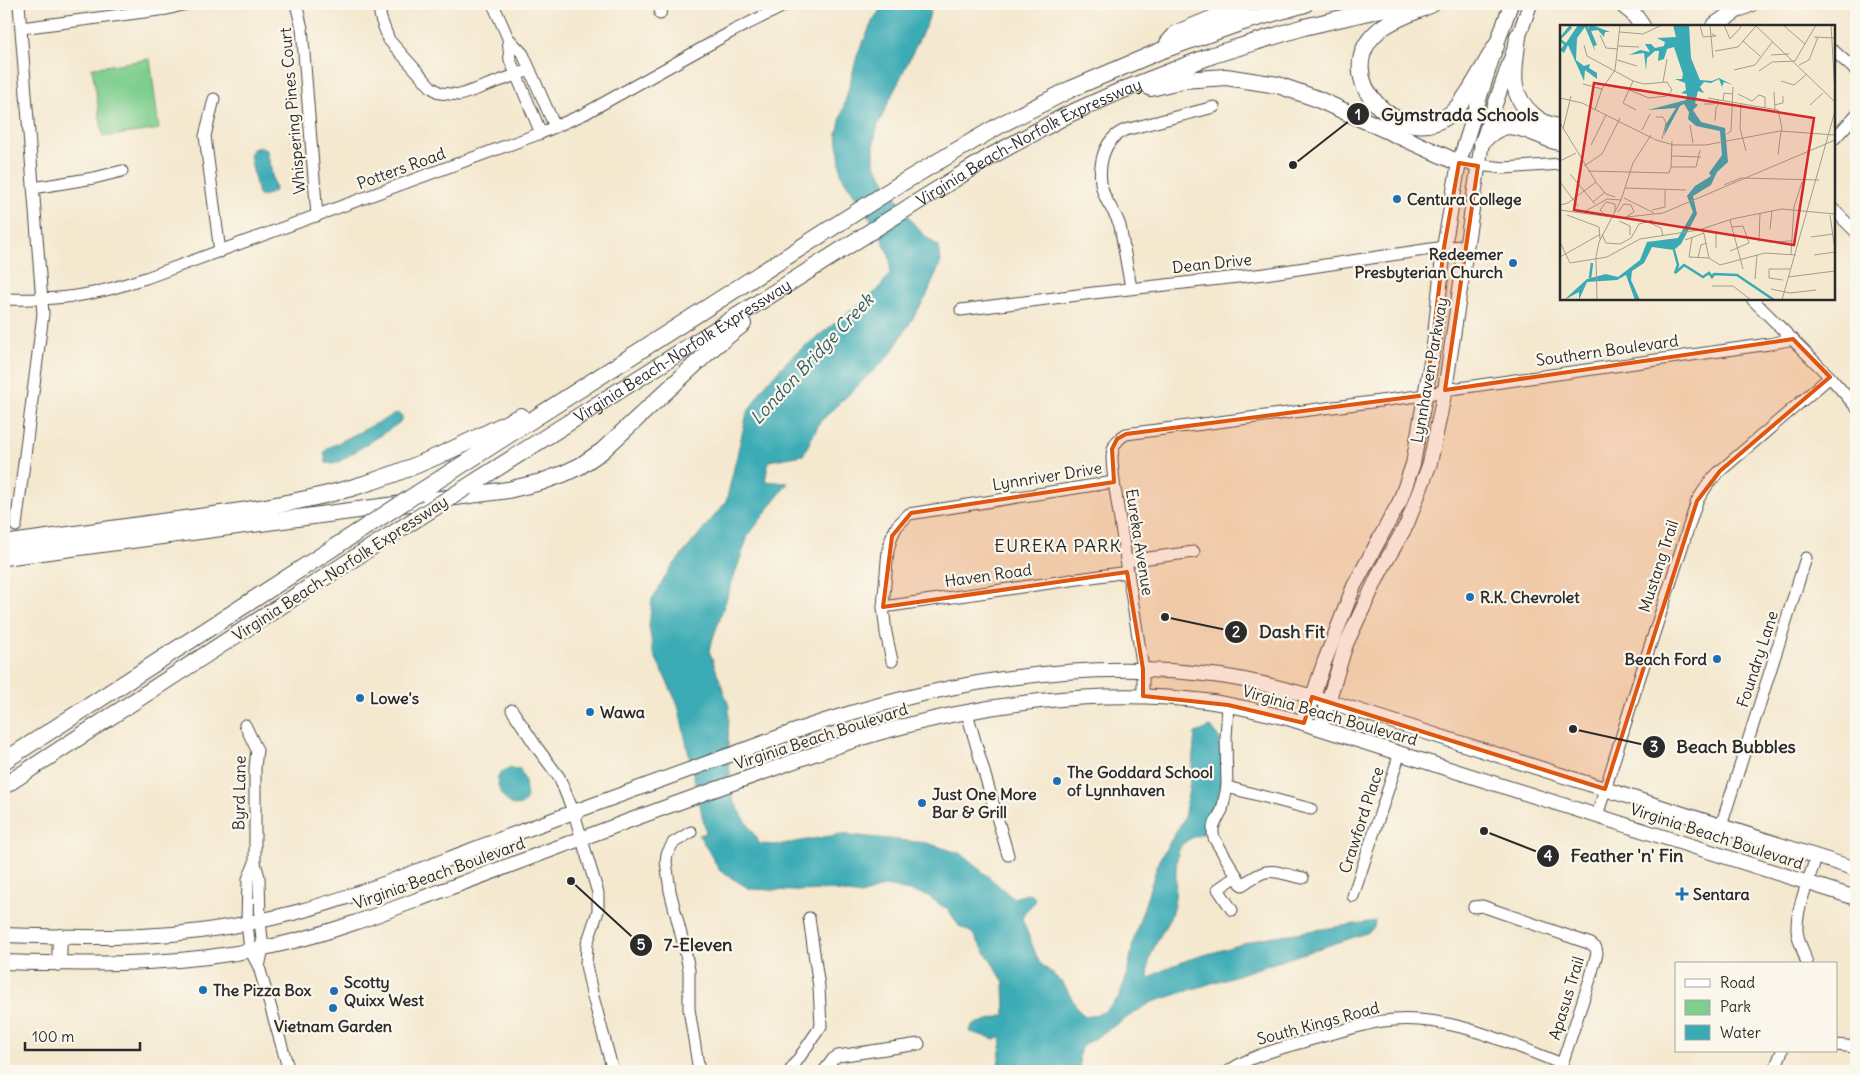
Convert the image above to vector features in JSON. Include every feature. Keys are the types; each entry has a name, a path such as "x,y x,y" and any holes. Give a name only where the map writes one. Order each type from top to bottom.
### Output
{"highway":[{"path":"1160,51 1177,33 1248,4"},
{"name":"Virginia Beach-Norfolk Expressway","path":"4,761 849,216 1000,125 1085,82 1160,51 1243,22 1305,4"},
{"name":"Virginia Beach-Norfolk Expressway","path":"4,786 362,553 993,156 1067,115 1191,63 1260,40 1352,14 1403,4"},
{"path":"1432,4 1378,30 1364,54 1360,66 1366,90 1387,114 1396,119 1417,124 1434,123 1449,116 1459,105 1496,46"},
{"path":"1622,4 1633,13 1641,25"},
{"path":"1715,25 1738,9 1750,4"},
{"path":"1518,36 1514,81 1516,94 1526,109 1539,120 1551,126 1560,127"},
{"path":"1091,104 1183,80 1226,77 1278,85 1315,98 1460,163"},
{"path":"1482,142 1492,132 1503,126 1523,129 1560,142"},
{"path":"4,557 508,490 541,482 580,466 602,451 715,346 800,276"},
{"path":"4,544 253,510 351,488 425,462 578,391"}],"main road":[{"name":"Lynnhaven Parkway","path":"1304,723 1334,635 1354,586 1384,533 1409,480 1426,395 1434,345 1444,247 1460,163 1511,4"},
{"name":"Lynnhaven Parkway","path":"1320,728 1346,644 1368,596 1407,524 1430,463 1445,390 1482,142 1530,4"},
{"name":"Virginia Beach Boulevard","path":"4,935 103,938 207,930 254,922 324,904 682,772 847,714 950,688 1036,674 1143,669 1182,671 1231,677 1274,686 1856,869"},
{"name":"Virginia Beach Boulevard","path":"4,962 146,964 181,961 256,949 301,939 355,922 745,778 883,732 967,713 1056,700 1143,696 1228,705 1304,723 1856,898"},
{"path":"59,964 60,936"}],"street":[{"path":"16,526 43,322 19,4"},
{"path":"21,28 167,9 186,4"},
{"name":"Whispering Pines Court","path":"296,4 302,28 317,216"},
{"path":"378,4 380,19 389,40 431,87 440,93 460,95 530,70"},
{"path":"493,4 508,38 510,60 540,133"},
{"name":"Potters Road","path":"4,299 42,299 102,291 146,278 540,133 584,114 765,8 788,4"},
{"path":"508,38 523,54 555,127"},
{"path":"1835,52 1856,71"},
{"path":"214,100 205,136 220,252"},
{"path":"1132,288 1120,226 1117,216 1108,202 1102,184 1101,166 1108,143 1117,133 1125,130 1214,107"},
{"path":"1835,138 1856,114"},
{"path":"1460,163 1505,168 1560,164"},
{"path":"33,188 94,178 122,171"},
{"path":"1835,211 1856,232"},
{"name":"Dean Drive","path":"961,310 1132,288 1265,274 1444,247 1466,246"},
{"path":"1754,301 1830,377 1856,407"},
{"name":"Southern Boulevard","path":"1426,395 1445,390 1793,339"},
{"name":"Mustang Trail","path":"1597,816 1697,501 1720,471 1830,377"},
{"name":"Lynnriver Drive","path":"892,661 883,607 888,550 897,526 909,514 1114,482 1112,449 1117,439 1126,434 1426,395"},
{"name":"Eureka Avenue","path":"1114,482 1143,669 1143,696"},
{"name":"Haven Road","path":"883,607 1127,566 1194,552"},
{"name":"Foundry Lane","path":"1721,826 1806,558"},
{"path":"1228,705 1226,738 1227,787 1222,810 1213,827 1212,833 1214,838 1242,885 1266,870 1303,878"},
{"path":"512,710 559,777 574,813 598,893 599,903 596,920 587,944 586,965 589,983 613,1071"},
{"path":"967,713 1008,855"},
{"name":"Byrd Lane","path":"245,725 257,750 255,768 255,864 259,877 254,922 256,949 259,967 289,1071"},
{"name":"Crawford Place","path":"1353,896 1400,753"},
{"path":"1227,787 1311,809"},
{"path":"691,832 673,842 666,861 670,891 688,964 689,1009 699,1071"},
{"path":"1806,962 1797,930 1801,905 1816,857"},
{"path":"1232,910 1218,889 1237,876"},
{"name":"Apasus Trail","path":"1474,907 1482,906 1590,944 1596,948 1597,953 1592,976 1561,1068"},
{"path":"792,1067 821,1026 819,987 809,918"},
{"name":"South Kings Road","path":"1229,1071 1250,1059 1357,1026 1404,1020 1426,1020 1457,1026 1516,1046 1561,1068"},
{"path":"824,1071 833,1059 838,1056 919,1044"},
{"path":"1838,1045 1856,1047"},
{"path":"1774,1071 1782,1052"}],"highlighted area":[{"path":"1459,163 1478,166 1445,390 1793,339 1830,377 1720,471 1697,501 1605,789 1312,697 1304,723 1228,705 1143,696 1143,669 1127,572 883,607 892,536 911,513 1114,482 1112,449 1117,439 1126,434 1426,395 1444,247"}],"green space":[{"path":"150,59 159,129 103,137 92,68"}],"water":[{"name":"London Bridge Creek","path":"884,4 933,4 927,23 878,124 874,143 874,163 913,223 939,247 941,262 926,297 890,355 820,422 803,455 769,461 765,481 788,483 748,536 709,650 729,706 728,755 733,800 760,844 778,845 841,834 927,843 962,854 1013,898 1031,893 1035,902 1024,913 1022,919 1039,962 1063,983 1079,1011 1087,1017 1104,1012 1119,997 1127,975 1134,938 1159,860 1184,819 1195,733 1211,727 1220,740 1222,751 1223,763 1218,798 1207,832 1187,841 1179,850 1176,865 1175,900 1171,915 1151,954 1148,971 1149,979 1157,973 1187,960 1263,938 1375,921 1374,928 1367,933 1150,1003 1081,1047 1079,1057 1080,1071 997,1071 1002,1038 995,1039 970,1032 972,1025 1005,1015 1004,982 972,933 959,926 949,911 927,895 886,886 861,895 830,890 750,889 720,871 699,835 706,833 678,705 653,652 649,626 652,599 670,569 726,502 747,413 764,386 791,357 878,290 890,273 890,258 878,230 841,175 837,133 857,56 873,20"},
{"path":"260,147 267,150 275,189 274,192 261,197 258,195 250,155 253,149"},
{"path":"397,413 402,416 399,423 339,462 333,464 326,463 324,452 328,448"},
{"path":"509,768 520,769 525,781 527,798 522,804 517,806 506,800 499,788 499,775"}],"place":[{"name":"Gymstrada Schools","path":"1293,165"},
{"name":"Centura College","path":"1397,199"},
{"name":"Redeemer Presbyterian Church","path":"1513,263"},
{"name":"R.K. Chevrolet","path":"1470,597"},
{"name":"Dash Fit","path":"1165,617"},
{"name":"Beach Ford","path":"1717,659"},
{"name":"Lowe's","path":"360,698"},
{"name":"Wawa","path":"590,712"},
{"name":"Beach Bubbles","path":"1573,729"},
{"name":"The Goddard School of Lynnhaven","path":"1057,781"},
{"name":"Just One More Bar & Grill","path":"922,803"},
{"name":"Feather 'n' Fin","path":"1484,831"},
{"name":"7-Eleven","path":"571,881"},
{"name":"Sentara","path":"1682,894"},
{"name":"The Pizza Box","path":"203,990"},
{"name":"Scotty Quixx West","path":"334,991"},
{"name":"Vietnam Garden","path":"333,1008"}],"district":[{"name":"EUREKA PARK","path":"1058,546"}]}
